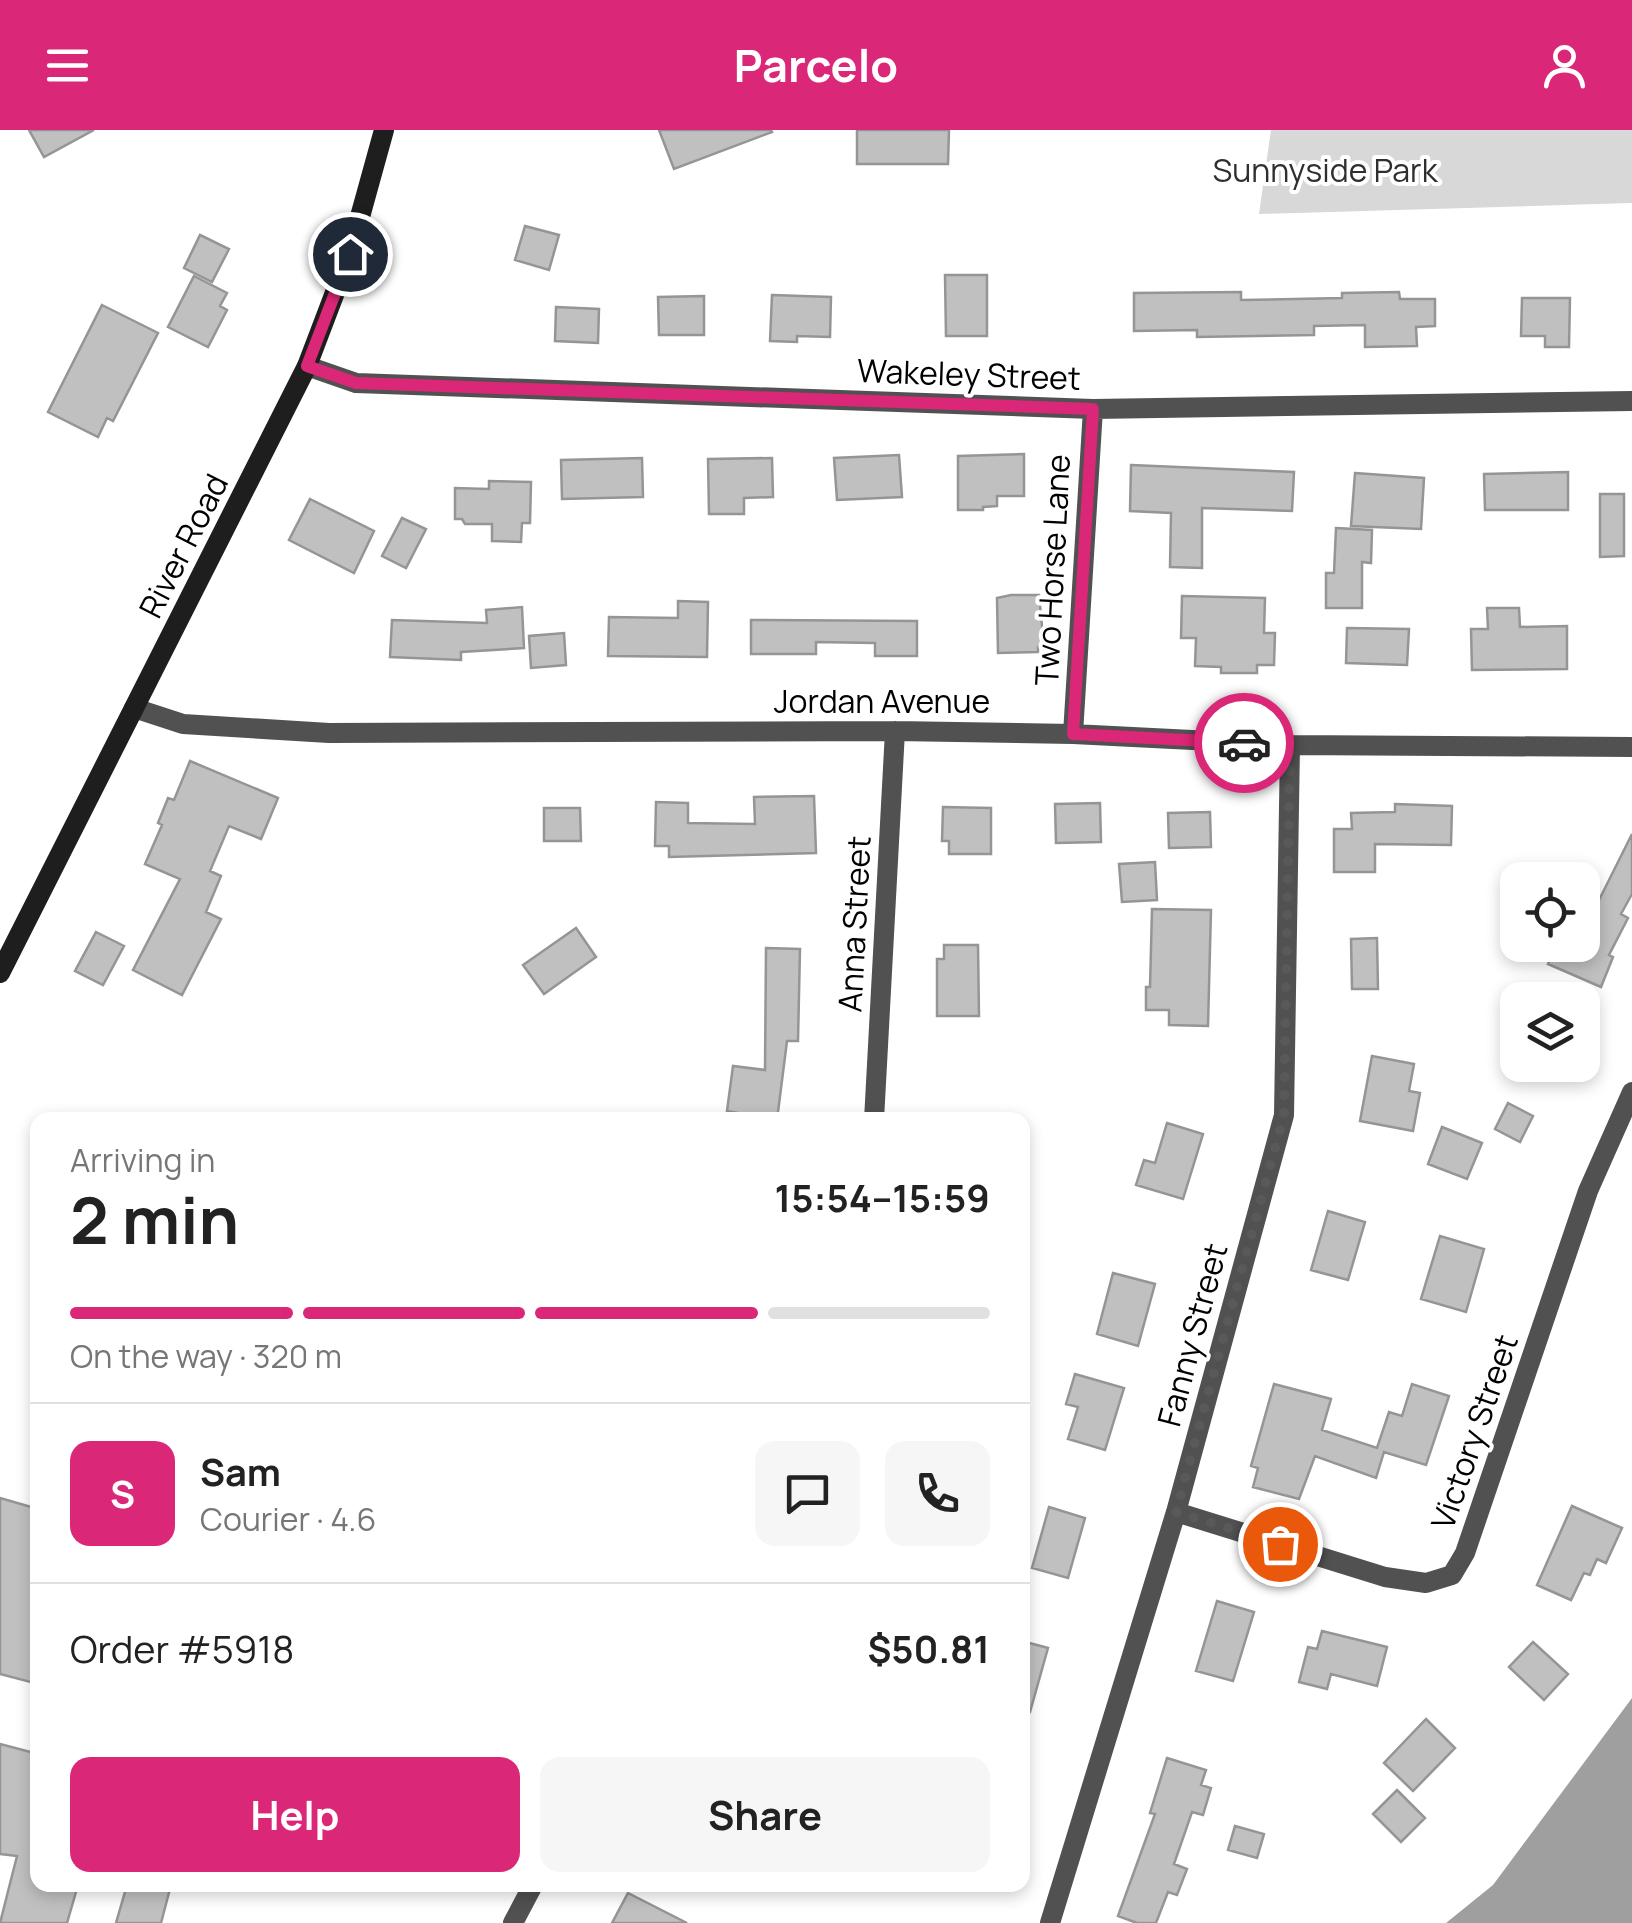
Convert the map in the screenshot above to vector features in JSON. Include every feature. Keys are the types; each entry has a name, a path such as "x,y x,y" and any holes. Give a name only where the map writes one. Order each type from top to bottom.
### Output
{"main road":[{"name":"River Road","path":"0,973 307,366 350,254 384,130"}],"street":[{"name":"Wakeley Street","path":"307,366 356,383 1093,409 1632,402"},
{"name":"Two Horse Lane","path":"1073,734 1093,409"},
{"name":"Jordan Avenue","path":"134,708 183,724 329,732 1073,734 1290,745 1632,747"},
{"name":"Anna Street","path":"874,1112 895,732"},
{"name":"Fanny Street","path":"1050,1923 1176,1512 1284,1115 1290,745"},
{"name":"Victory Street","path":"1176,1512 1399,1580 1426,1583 1452,1575 1465,1553 1588,1191 1632,1092"},
{"path":"513,1923 529,1892"}],"green space":[{"name":"Sunnyside Park","path":"1271,130 1632,130 1632,203 1259,214"}],"shaded area":[{"path":"1632,1698 1632,1923 1446,1923 1493,1885"}],"building":[{"path":"29,130 94,130 44,157"},
{"path":"659,130 771,130 772,132 674,169"},
{"path":"857,130 949,130 948,164 857,164"},
{"path":"525,226 559,235 549,270 515,260"},
{"path":"200,235 229,249 212,282 184,268"},
{"path":"945,275 987,275 987,336 946,336"},
{"path":"194,276 227,293 220,306 227,310 208,347 168,327"},
{"path":"1241,292 1241,300 1342,298 1342,293 1399,292 1400,299 1435,299 1435,326 1416,327 1417,346 1365,347 1365,325 1314,326 1314,335 1197,337 1197,330 1134,331 1134,293"},
{"path":"772,295 831,297 830,337 797,336 797,342 770,341"},
{"path":"704,296 704,335 659,335 658,297"},
{"path":"1522,298 1570,298 1569,347 1545,347 1545,336 1521,336"},
{"path":"102,305 158,333 113,421 107,418 98,437 48,412"},
{"path":"556,307 599,309 598,343 555,341"},
{"path":"1024,454 1024,496 997,496 997,506 958,510 958,456"},
{"path":"899,455 902,497 837,500 834,458"},
{"path":"642,458 643,497 562,499 561,460"},
{"path":"772,458 773,497 744,498 744,514 709,514 708,459"},
{"path":"1131,465 1294,472 1292,511 1202,508 1202,568 1170,567 1171,513 1130,511"},
{"path":"1568,472 1568,510 1485,510 1484,474"},
{"path":"1355,473 1424,478 1421,529 1351,526"},
{"path":"489,481 531,482 530,523 522,523 521,542 492,541 492,524 465,524 462,519 455,519 455,488 489,489"},
{"path":"1600,494 1624,494 1624,556 1600,557"},
{"path":"310,499 374,531 354,573 289,540"},
{"path":"402,518 426,529 406,568 382,556"},
{"path":"1336,528 1372,530 1371,563 1362,562 1362,608 1326,608 1326,573 1334,573"},
{"path":"1039,595 1044,647 1038,647 1038,652 998,653 997,598"},
{"path":"1182,596 1265,598 1264,633 1275,633 1274,665 1257,665 1257,673 1221,673 1221,667 1195,666 1196,638 1181,638"},
{"path":"678,601 708,602 707,657 608,656 609,617 678,618"},
{"path":"522,607 524,648 461,652 461,660 390,657 392,620 487,623 486,610"},
{"path":"1487,608 1519,608 1520,627 1567,626 1567,669 1472,670 1471,629 1488,629"},
{"path":"751,620 917,621 917,656 875,656 875,643 816,642 816,654 751,654"},
{"path":"1347,628 1409,629 1407,665 1346,663"},
{"path":"564,633 566,665 531,668 529,636"},
{"path":"190,761 278,798 261,839 229,826 210,871 221,876 206,912 221,919 182,995 133,970 180,879 145,864 162,825 158,823 168,798 174,800"},
{"path":"814,796 816,853 669,857 669,846 655,846 656,802 688,803 688,823 755,824 754,797"},
{"path":"1100,803 1101,842 1056,843 1055,804"},
{"path":"1395,804 1452,806 1451,845 1375,844 1375,872 1334,872 1334,829 1352,829 1351,813 1395,812"},
{"path":"943,807 991,808 991,854 949,854 949,841 942,841"},
{"path":"544,808 580,808 581,841 544,841"},
{"path":"1210,812 1211,847 1169,848 1168,813"},
{"path":"1632,834 1632,894 1621,914 1628,918 1609,955 1613,957 1601,987 1600,982 1589,982 1548,964 1600,962 1600,898"},
{"path":"1155,862 1157,900 1122,902 1119,864"},
{"path":"1152,909 1211,910 1208,1026 1169,1025 1169,1010 1146,1010"},
{"path":"576,928 596,957 544,994 523,965"},
{"path":"96,932 124,946 103,985 75,971"},
{"path":"1377,938 1378,989 1352,989 1351,939"},
{"path":"944,945 978,945 979,1016 937,1016 937,959 944,959"},
{"path":"766,948 800,949 798,1041 787,1041 778,1112 727,1111 733,1066 765,1070"},
{"path":"1372,1056 1414,1064 1409,1091 1420,1093 1413,1131 1360,1121"},
{"path":"1508,1103 1533,1116 1520,1142 1495,1129"},
{"path":"1167,1123 1203,1134 1183,1199 1136,1185 1144,1160 1155,1163"},
{"path":"1442,1127 1482,1143 1467,1179 1428,1164"},
{"path":"1328,1211 1365,1222 1348,1280 1311,1270"},
{"path":"1440,1236 1484,1249 1466,1312 1421,1299"},
{"path":"1113,1273 1155,1284 1138,1346 1097,1334"},
{"path":"1075,1374 1124,1388 1105,1450 1068,1439 1078,1407 1066,1404"},
{"path":"1274,1384 1331,1399 1322,1430 1377,1448 1389,1412 1402,1416 1412,1384 1449,1396 1426,1465 1384,1452 1376,1478 1315,1456 1299,1499 1253,1487 1258,1468 1251,1466"},
{"path":"0,1498 30,1507 30,1682 0,1674"},
{"path":"1572,1506 1622,1528 1606,1563 1597,1559 1590,1575 1584,1573 1571,1600 1537,1585"},
{"path":"1049,1507 1085,1518 1068,1578 1032,1568"},
{"path":"1217,1601 1254,1612 1233,1681 1196,1671"},
{"path":"1322,1631 1387,1647 1377,1686 1331,1674 1327,1689 1299,1682 1308,1647 1317,1649"},
{"path":"1533,1642 1568,1674 1544,1700 1509,1667"},
{"path":"1030,1643 1048,1648 1030,1712"},
{"path":"1426,1719 1455,1748 1413,1791 1384,1763"},
{"path":"0,1744 30,1752 30,1892 76,1892 67,1923 0,1923 17,1856 0,1854"},
{"path":"1167,1758 1206,1770 1201,1785 1211,1788 1203,1815 1192,1812 1174,1864 1187,1869 1177,1895 1168,1892 1156,1923 1137,1923 1118,1916 1155,1814 1150,1813"},
{"path":"1397,1790 1425,1818 1401,1842 1373,1814"},
{"path":"1235,1826 1264,1834 1257,1858 1228,1850"},
{"path":"125,1892 169,1892 161,1923 116,1923"},
{"path":"628,1893 687,1923 612,1923"}],"way so far":[{"path":"1244,743 1290,745 1284,1115 1176,1512 1280,1544"}],"route":[{"path":"350,254 307,366 356,383 1093,409 1073,734 1244,743"}]}
